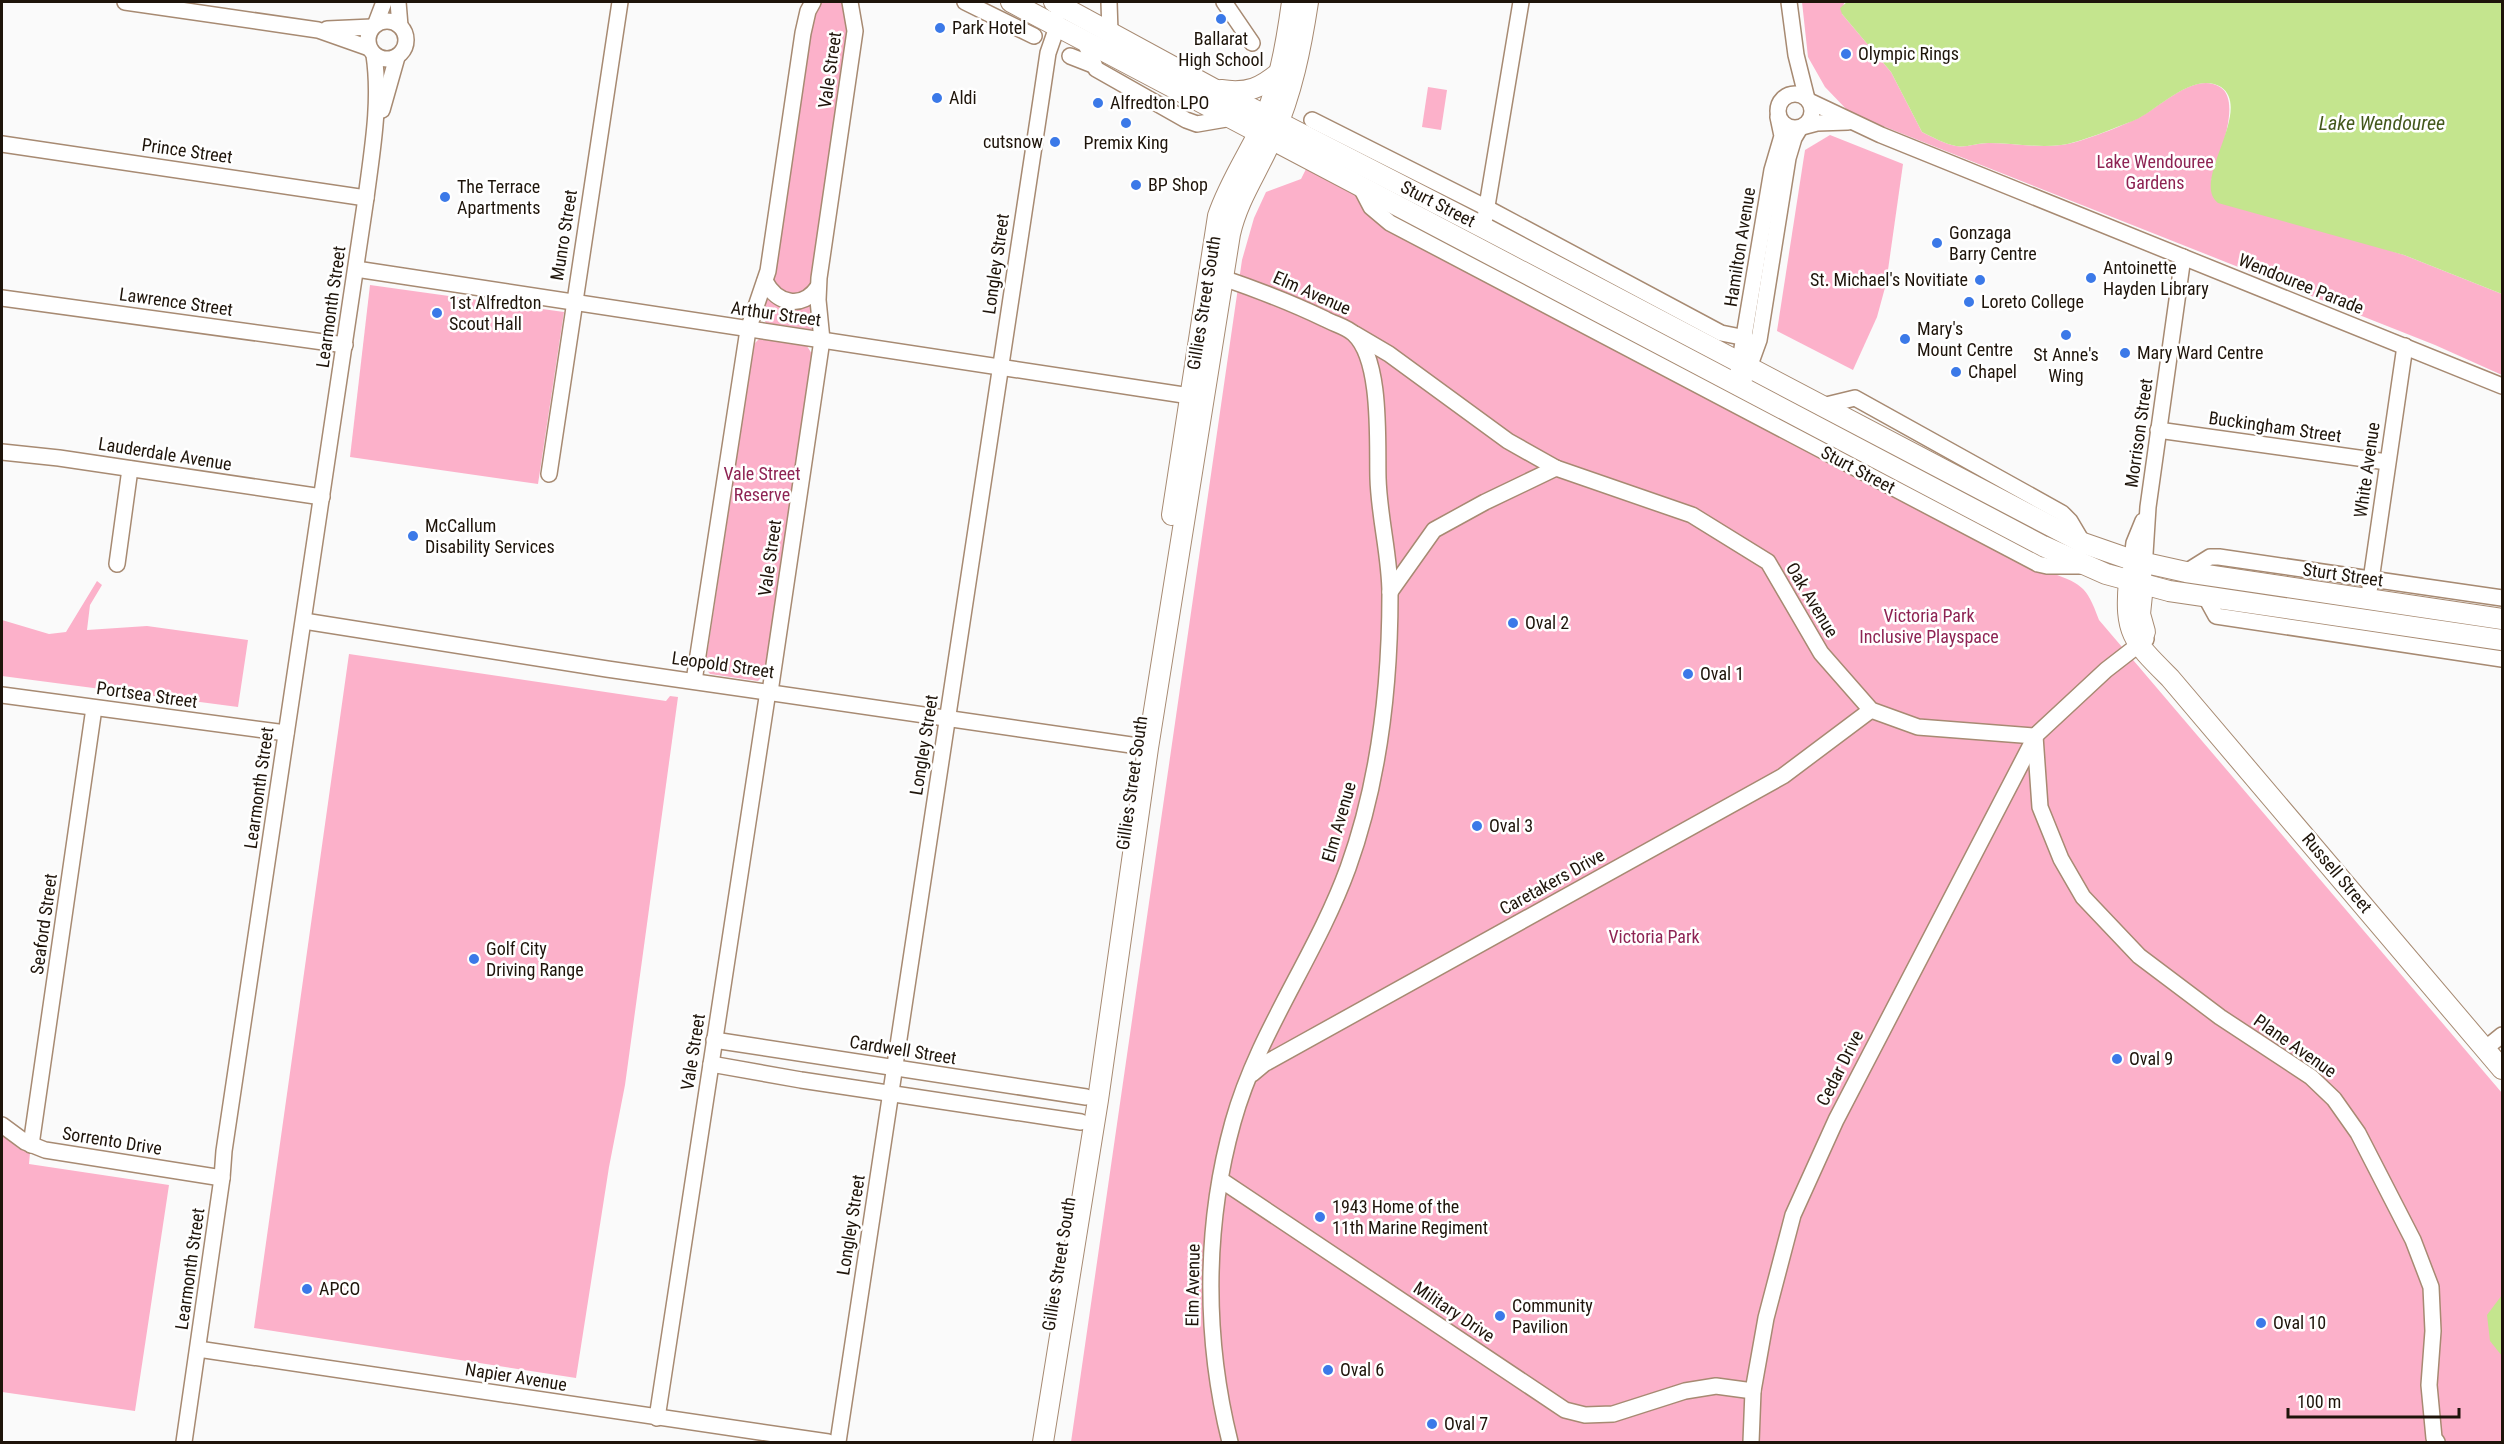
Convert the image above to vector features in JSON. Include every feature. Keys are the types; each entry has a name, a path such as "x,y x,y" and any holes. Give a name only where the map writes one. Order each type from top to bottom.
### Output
{"main road":[{"name":"Sturt Street","path":"1011,2 1110,32 1214,90 1269,128 1359,184 1739,385 1862,462 2091,568 2137,583 2205,596 2502,640"},
{"path":"1269,128 1292,2"},
{"path":"1269,128 1293,82 1308,2"},
{"name":"Sturt Street","path":"1051,13 1084,40 1232,118 1269,128 1484,228 2083,543 2139,562 2186,572 2502,619"},
{"path":"1214,90 1231,92 1251,90 1261,87 1281,71"},
{"name":"Gillies Street South","path":"1197,397 1223,278 1230,234 1236,212 1269,128"},
{"name":"Gillies Street South","path":"1032,1443 1092,1099 1197,397 1218,216 1227,193 1269,128"},
{"name":"Russell Street","path":"2137,583 2143,641 2170,678 2502,1069"},
{"name":"Gillies Street South","path":"1043,1443 1088,1123"}],"street":[{"path":"125,2 318,30 374,26 386,20 400,26"},
{"path":"318,30 372,51 385,59 397,57 405,48 404,30 387,2"},
{"path":"372,51 367,37 387,2"},
{"name":"Munro Street","path":"549,474 573,302 620,2"},
{"name":"Vale Street","path":"694,681 748,330 765,281 803,33 808,11 813,2"},
{"name":"Vale Street","path":"657,1418 822,340 818,287 855,31 850,2"},
{"name":"Sturt Street","path":"965,2 994,16 1051,13"},
{"path":"1109,2 1110,32"},
{"path":"1224,2 1252,43"},
{"path":"1484,228 1521,2"},
{"path":"1789,2 1796,55 1812,114 1809,122 1801,128 1787,127 1778,117 1778,107 1790,85 1796,55"},
{"path":"994,16 1051,13"},
{"name":"Longley Street","path":"838,1443 1002,368 1048,53 1051,13"},
{"path":"1084,40 1093,65"},
{"name":"Learmonth Street","path":"184,1443 226,1139 374,139 377,85 372,51"},
{"path":"1070,56 1093,65 1100,72 1189,122 1202,123 1232,118"},
{"name":"Learmonth Street","path":"374,139 397,57"},
{"path":"1783,99 1795,94 1808,100"},
{"name":"Wendouree Parade","path":"1808,100 1851,122 2502,386"},
{"name":"Hamilton Avenue","path":"1745,365 1746,338 1772,170 1782,136 1778,117"},
{"name":"Sturt Street","path":"1312,120 1487,208 1721,333 1746,338"},
{"name":"Wendouree Parade","path":"1801,128 1814,123 1851,122"},
{"name":"Hamilton Avenue","path":"1739,385 1761,328 1788,158 1794,138 1801,128"},
{"name":"Prince Street","path":"2,144 366,198"},
{"name":"Sturt Street","path":"1359,184 1371,207 1390,223 1862,462"},
{"name":"Morrison Street","path":"2139,562 2183,257"},
{"name":"Arthur Street","path":"356,269 1197,397"},
{"name":"Elm Avenue","path":"1223,278 1302,308 1353,332 1365,352 1376,394 1378,484 1390,592 1382,713 1362,824 1334,902 1266,1037 1248,1079 1233,1122 1221,1180 1212,1256 1211,1319 1216,1375 1230,1443"},
{"path":"765,281 775,295 791,302 806,298 818,287"},
{"name":"Lawrence Street","path":"2,298 345,345"},
{"name":"Oak Avenue","path":"1353,332 1389,354 1508,441 1556,468 1692,515 1767,562 1821,653 1871,710 1918,727 2035,736"},
{"name":"White Avenue","path":"2368,599 2405,346"},
{"name":"Buckingham Street","path":"2158,430 2387,462"},
{"name":"Lauderdale Avenue","path":"2,452 130,468 322,497"},
{"path":"117,564 130,468"},
{"path":"1390,592 1434,530 1556,468"},
{"name":"Sturt Street","path":"2186,572 2207,559 2217,556 2502,598"},
{"name":"Russell Street","path":"2137,583 2139,562"},
{"path":"2205,596 2216,616 2502,659"},
{"name":"Leopold Street","path":"304,621 1143,747"},
{"path":"2035,736 2143,641"},
{"name":"Portsea Street","path":"2,695 286,733"},
{"name":"Seaford Street","path":"31,1145 94,708"},
{"name":"Caretakers Drive","path":"1248,1079 1264,1064 1783,776 1871,710"},
{"name":"Cedar Drive","path":"1751,1443 1753,1391 1766,1318 1793,1215 1836,1120 2035,736"},
{"name":"Plane Avenue","path":"2035,736 2040,807 2061,859 2083,897 2139,956 2220,1017 2311,1077 2334,1099 2358,1133 2413,1240 2431,1287 2433,1331 2429,1385 2434,1438 2437,1443"},
{"path":"2486,1048 2502,1035"},
{"name":"Cardwell Street","path":"714,1040 1092,1099"},
{"path":"711,1064 801,1080 1088,1123"},
{"name":"Sorrento Drive","path":"2,1125 31,1145 52,1152 222,1178"},
{"name":"Military Drive","path":"1221,1180 1565,1410 1585,1415 1613,1414 1701,1387 1716,1386 1753,1391"},
{"name":"Napier Avenue","path":"198,1349 828,1443"}],"green space":[{"path":"821,2 843,2 851,17 815,278 810,289 794,297 777,290 772,279 809,22"},
{"name":"Lake Wendouree Gardens","path":"1802,2 1847,2 1844,3 1842,14 1891,72 1922,132 1956,146 1988,143 2042,146 2069,144 2134,120 2187,88 2210,83 2220,87 2226,94 2229,117 2223,146 2211,182 2502,294 2502,375 2435,345 1850,113 1825,87 1808,57"},
{"path":"1428,87 1447,90 1441,130 1422,127"},
{"path":"1830,135 1903,164 1886,284 1877,317 1853,370 1777,331 1805,150"},
{"name":"Victoria Park","path":"1307,167 1357,194 1367,211 2046,571 2075,583 2086,592 2099,620 2502,1093 2502,1442 1071,1442 1242,260 1254,218 1266,192 1301,179"},
{"path":"370,285 564,312 538,484 350,457"},
{"path":"767,295 812,301 815,330 766,323 761,313"},
{"name":"Vale Street Reserve","path":"760,338 807,346 812,354 764,675 758,681 710,674 705,668 754,344"},
{"path":"97,581 102,585 90,605 87,630 147,626 248,640 238,707 2,676 2,620 49,634 66,632"},
{"name":"Golf City Driving Range","path":"349,654 666,701 670,696 678,697 625,1085 609,1167 576,1378 254,1328"},
{"path":"2,1134 18,1148 30,1153 29,1164 169,1185 135,1411 2,1392"}],"water":[{"name":"Lake Wendouree","path":"1847,2 2502,2 2502,294 2404,255 2218,203 2211,193 2211,179 2231,112 2229,98 2221,87 2210,83 2187,88 2135,120 2069,144 2043,146 1988,143 1960,146 1939,140 1922,132 1891,72 1842,14 1840,8"},
{"path":"2502,1295 2502,1356 2490,1341 2487,1315"}],"place":[{"name":"Ballarat High School","path":"1221,19"},
{"name":"Park Hotel","path":"940,28"},
{"name":"Olympic Rings","path":"1846,54"},
{"name":"Aldi","path":"937,98"},
{"name":"Alfredton LPO","path":"1098,103"},
{"name":"Premix King","path":"1126,123"},
{"name":"cutsnow","path":"1055,142"},
{"name":"BP Shop","path":"1136,185"},
{"name":"The Terrace Apartments","path":"445,197"},
{"name":"Gonzaga Barry Centre","path":"1937,243"},
{"name":"Antoinette Hayden Library","path":"2091,278"},
{"name":"St. Michael's Novitiate","path":"1980,280"},
{"name":"Loreto College","path":"1969,302"},
{"name":"1st Alfredton Scout Hall","path":"437,313"},
{"name":"St Anne's Wing","path":"2066,335"},
{"name":"Mary's Mount Centre","path":"1905,339"},
{"name":"Mary Ward Centre","path":"2125,353"},
{"name":"Chapel","path":"1956,372"},
{"name":"McCallum Disability Services","path":"413,536"},
{"name":"Oval 2","path":"1513,623"},
{"name":"Oval 1","path":"1688,674"},
{"name":"Oval 3","path":"1477,826"},
{"name":"Golf City Driving Range","path":"474,959"},
{"name":"Oval 9","path":"2117,1059"},
{"name":"1943 Home of the 11th Marine Regiment","path":"1320,1217"},
{"name":"APCO","path":"307,1289"},
{"name":"Community Pavilion","path":"1500,1316"},
{"name":"Oval 10","path":"2261,1323"},
{"name":"Oval 6","path":"1328,1370"},
{"name":"Oval 7","path":"1432,1424"}],"park label":[{"name":"Victoria Park Inclusive Playspace","path":"1929,626"}]}
